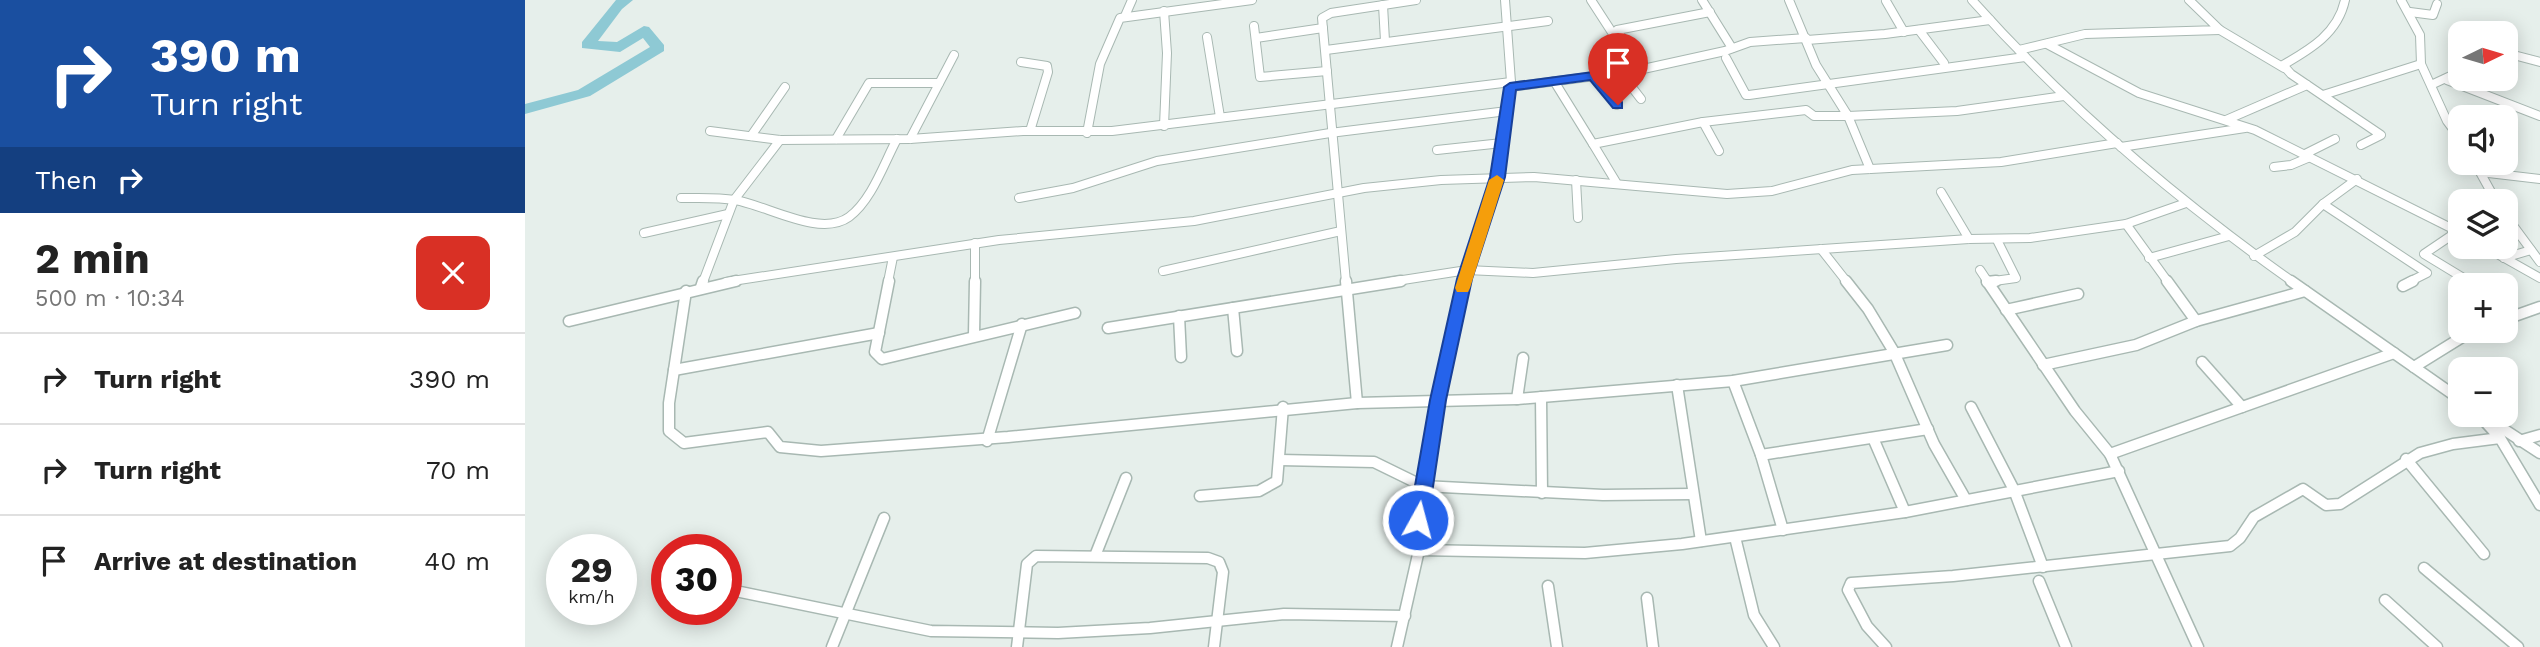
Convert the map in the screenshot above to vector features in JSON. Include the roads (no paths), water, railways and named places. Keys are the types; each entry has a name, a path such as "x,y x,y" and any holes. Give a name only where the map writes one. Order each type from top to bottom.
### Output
{"street":[{"path":"1087,133 1100,64 1117,24 1125,16 1132,0"},
{"path":"1125,16 1252,0"},
{"path":"1357,403 1348,291 1330,132 1323,15 1416,0"},
{"path":"1397,647 1419,550 1423,486 1438,400 1467,270 1497,177 1511,84 1505,0"},
{"path":"1591,0 1615,37"},
{"path":"1702,0 1732,48"},
{"path":"1789,0 1816,65 1848,116 1870,169"},
{"path":"1972,0 2064,96 2186,203 2254,256 2448,391"},
{"path":"2189,0 2220,30 2284,68 2381,135 2361,145"},
{"path":"2284,68 2283,65 2316,46 2336,23 2345,0"},
{"path":"2401,0 2410,12 2420,35 2421,64 2448,122"},
{"path":"1886,1 1904,32"},
{"path":"2410,12 2433,15 2437,4"},
{"path":"1383,5 1385,41"},
{"path":"1164,11 1167,53 1164,126"},
{"path":"1642,68 1617,30 1710,12"},
{"path":"710,131 780,140 910,139 1030,131 1087,133 1164,126 1330,103 1621,73 1750,42 1904,32 1990,20"},
{"path":"1326,50 1548,22"},
{"path":"1255,26 1261,77 1327,71"},
{"path":"1256,38 1323,28"},
{"path":"1919,30 1944,63"},
{"path":"1726,58 1746,95 2022,53 2047,44 2104,32 2220,30"},
{"path":"1207,37 1220,117"},
{"path":"2047,44 2139,93 2247,127 2448,226"},
{"path":"910,139 954,55"},
{"path":"2518,56 2540,62"},
{"path":"1021,62 1047,66 1048,72 1030,131"},
{"path":"2323,95 2421,64"},
{"path":"1621,73 1641,99"},
{"path":"1593,76 1618,105"},
{"path":"2431,85 2447,80 2540,116"},
{"path":"1554,81 1616,182"},
{"path":"837,139 869,83 939,83"},
{"path":"2226,120 2307,85"},
{"path":"751,136 785,87"},
{"path":"1593,144 1751,114 1807,110 1814,116 1848,116 1957,111 2064,96"},
{"path":"1019,198 1073,188 1157,161 1330,132 1507,111"},
{"path":"1703,122 1719,151"},
{"path":"569,321 701,287 975,243 1194,220 1337,193 1441,180 1497,177 1576,180 1727,194 1795,188 1852,170 2001,162 2247,127"},
{"path":"681,198 734,200 790,218 840,221 849,217 861,202 897,139"},
{"path":"2274,167 2291,165 2335,139"},
{"path":"701,287 734,200 780,140"},
{"path":"1437,150 1502,143"},
{"path":"2506,175 2540,179"},
{"path":"2254,256 2295,232 2323,204 2357,179"},
{"path":"1576,180 1578,218"},
{"path":"1941,192 1969,239"},
{"path":"1108,328 1467,270 1533,273 1821,249 1969,239 2030,238 2126,224 2186,203"},
{"path":"2323,204 2427,273 2403,286"},
{"path":"644,233 728,214"},
{"path":"2126,224 2196,321"},
{"path":"1163,271 1341,231"},
{"path":"2518,232 2540,262"},
{"path":"2149,258 2228,236"},
{"path":"2448,239 2424,254 2455,273"},
{"path":"1987,282 2016,278 1997,240"},
{"path":"974,335 975,243"},
{"path":"1821,249 1868,309 1894,352 1927,429 1966,500"},
{"path":"2518,254 2531,250"},
{"path":"893,257 876,352 882,359 1075,313"},
{"path":"2506,259 2540,278"},
{"path":"1980,270 2043,365 2110,454 2158,553 2199,647"},
{"path":"686,291 669,403 669,431 684,443 768,432 780,447 804,451 987,441 1183,416 1283,407 1517,399 1733,381 1947,345"},
{"path":"2043,365 2136,345 2196,321 2305,291"},
{"path":"2006,310 2078,294"},
{"path":"2518,315 2540,307"},
{"path":"1233,308 1237,351"},
{"path":"1179,316 1181,357"},
{"path":"987,441 1009,376 1022,324"},
{"path":"674,370 879,333"},
{"path":"2414,367 2453,343"},
{"path":"2110,454 2394,353"},
{"path":"1517,399 1523,358"},
{"path":"2201,362 2242,407"},
{"path":"1733,381 1761,455 1783,530"},
{"path":"1677,385 1701,541"},
{"path":"1541,397 1542,493"},
{"path":"1200,496 1269,488 1277,481 1283,407"},
{"path":"1971,407 2014,490 2043,567"},
{"path":"2491,427 2540,505"},
{"path":"2499,427 2540,453"},
{"path":"1761,455 1927,429"},
{"path":"2519,441 2540,435"},
{"path":"1873,438 1901,497 1905,512"},
{"path":"1886,647 1867,626 1848,590 1851,583 2043,567 2230,546 2237,544 2251,519 2285,496 2303,489 2323,505 2338,505 2377,482 2406,459 2451,443 2500,438"},
{"path":"2406,459 2484,554"},
{"path":"1280,460 1374,461 1423,486 1542,493 1692,494"},
{"path":"1419,550 1585,553 1701,541 1905,512 2119,471"},
{"path":"1095,556 1126,478"},
{"path":"832,647 884,518"},
{"path":"1735,537 1753,615 1775,647"},
{"path":"1017,640 1030,559 1036,556 1208,558 1219,562 1223,572 1214,622 1214,647"},
{"path":"2424,568 2518,647"},
{"path":"2039,581 2066,647"},
{"path":"1548,586 1557,647"},
{"path":"742,592 931,631 1017,640 1284,614 1405,616"},
{"path":"1647,598 1653,647"},
{"path":"2385,600 2437,647"}],"waterway":[{"path":"525,109 584,93 659,48 644,30 620,47 587,45 617,6 626,0"}]}
